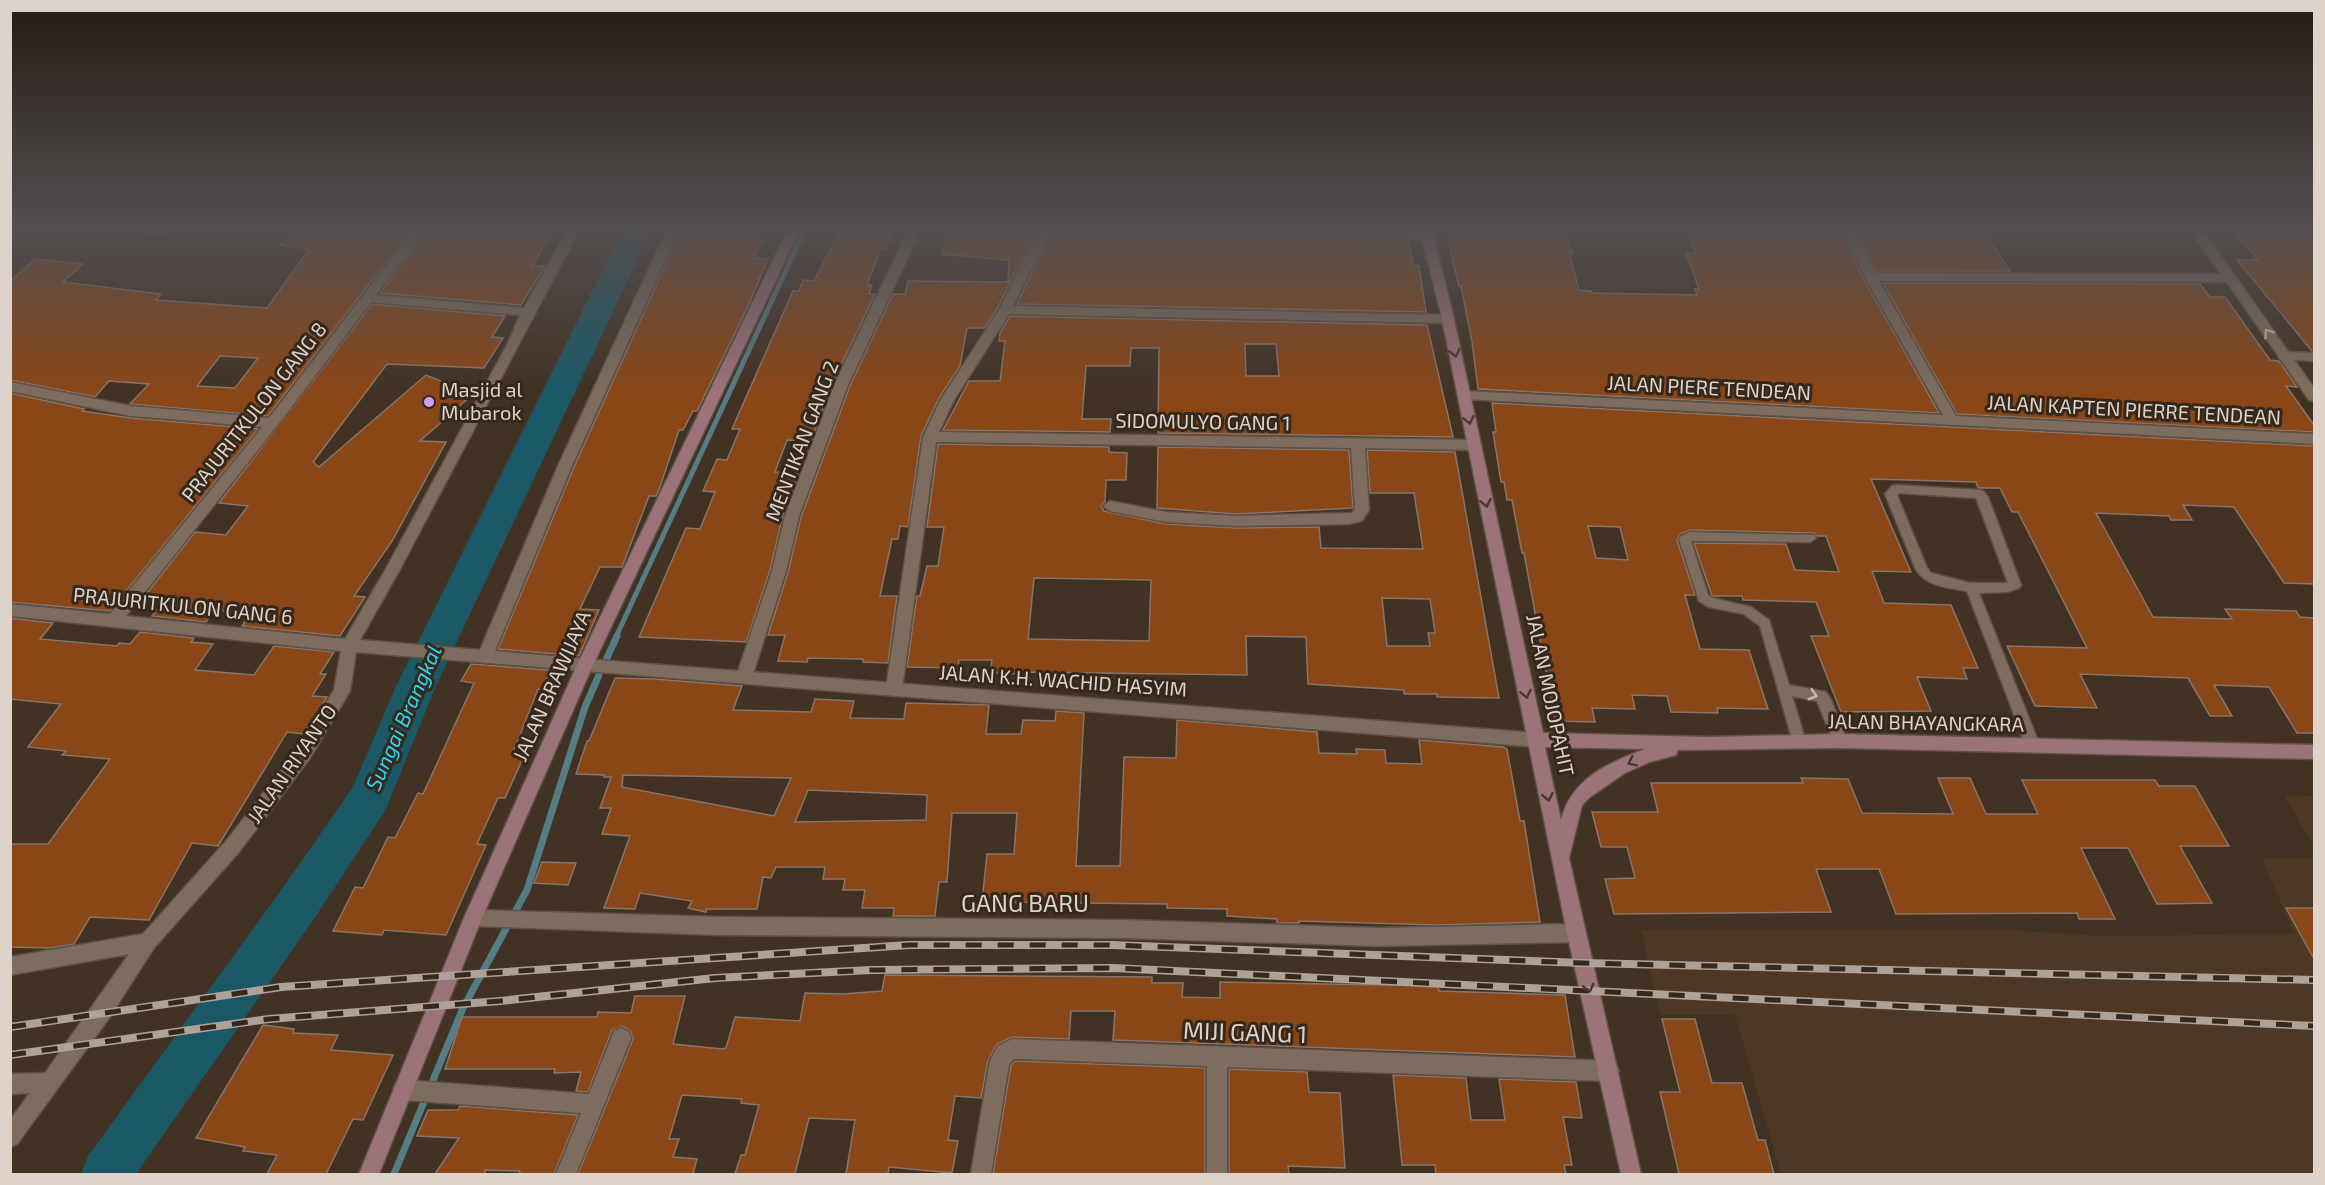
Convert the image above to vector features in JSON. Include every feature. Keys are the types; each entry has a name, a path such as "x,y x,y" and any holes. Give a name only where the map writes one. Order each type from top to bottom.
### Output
{"main road":[{"name":"JALAN BRAWIJAYA","path":"369,1174 411,1090 473,918 585,665 769,280"},
{"name":"JALAN MOJOPAHIT","path":"1438,280 1576,933 1631,1174"},
{"name":"JALAN BHAYANGKARA","path":"1537,740 1709,744 1840,741 2314,752"},
{"path":"1561,860 1575,801 1599,781 1653,752 1709,744"}],"street":[{"name":"PRAJURITKULON GANG 8","path":"114,621 272,423 381,280"},
{"name":"JALAN RIYANTO","path":"10,1137 51,1083 148,942 233,846 304,753 342,692 350,643 392,572 545,280"},
{"path":"485,657 565,466 650,280"},
{"name":"MENTIKAN GANG 2","path":"744,677 779,571 792,516 841,385 891,280"},
{"path":"894,689 930,437 948,399 1005,310 1020,280"},
{"path":"1873,280 1952,420"},
{"path":"2231,280 2314,397"},
{"path":"367,298 528,312"},
{"path":"1005,310 1448,319"},
{"path":"2285,356 2314,357"},
{"path":"10,386 131,411 272,423"},
{"name":"JALAN PIERE TENDEAN","path":"1464,395 1952,420"},
{"name":"JALAN KAPTEN PIERRE TENDEAN","path":"1952,420 2314,439"},
{"name":"SIDOMULYO GANG 1","path":"930,437 1474,445"},
{"path":"1110,506 1166,516 1236,521 1348,519 1358,516 1362,510 1358,444"},
{"name":"PRAJURITKULON GANG 6","path":"10,610 469,656"},
{"name":"JALAN K.H. WACHID HASYIM","path":"469,656 1537,740"},
{"name":"GANG BARU","path":"473,918 719,926 1123,929 1378,937 1576,933"},
{"path":"10,966 148,942"},
{"path":"566,1174 621,1038"},
{"name":"MIJI GANG 1","path":"981,1174 1000,1060 1012,1049 1609,1071"},
{"path":"1217,1058 1217,1174"},
{"path":"10,1084 51,1083"},
{"path":"411,1090 596,1104"}],"lane":[{"path":"1896,489 1975,493 1982,497 2015,585 2007,588 1971,587 1932,578 1924,573 1891,492 1896,489"},
{"path":"1799,742 1765,623 1747,610 1709,602 1703,598 1684,539 1690,536 1810,538"},
{"path":"1971,587 2033,746"},
{"path":"1784,689 1821,696 1825,700 1840,741"}],"shaded area":[{"path":"2284,795 2314,796 2314,847"},
{"path":"2262,859 2314,859 2314,1174 1781,1174 1735,1015 1660,1015 1641,930 2010,930 2103,936 2294,934"}],"building":[{"path":"11,280 65,280 63,282 161,294 156,300 267,308 287,280 372,280 268,416 130,404 149,384 109,381 95,397 10,380","holes":["220,356 258,358 235,388 197,386"]},
{"path":"390,280 536,280 521,305 380,293"},
{"path":"659,280 759,280 697,411 693,411 683,430 679,430 659,490 656,496 649,496 622,567 600,567 580,609 599,610 579,656 498,649 574,467"},
{"path":"803,280 869,280 867,285 872,285 869,294 875,294 832,384 811,441 787,440 775,472 798,474 783,515 770,570 746,642 639,637 686,528 700,529 715,492 703,491 717,459 727,460 740,429 732,429 793,291 799,291"},
{"path":"1011,280 985,328 967,328 960,366 939,398 921,436 908,527 900,526 898,539 892,539 880,596 897,596 888,663 863,662 863,659 808,658 807,662 778,661 785,635 768,635 788,572 801,517 850,386 893,294 905,294 908,281"},
{"path":"1028,280 1421,280 1426,312 1017,304"},
{"path":"1458,280 1576,280 1579,290 1592,293 1697,295 1695,289 1699,289 1696,280 1864,280 1939,413 1478,389 1472,342 1461,286"},
{"path":"2254,280 2314,280 2314,351"},
{"path":"1883,283 2200,284 2210,297 2225,297 2270,360 2279,361 2297,387 2286,386 2314,425 2314,432 1957,414"},
{"path":"372,304 505,316 492,337 503,338 484,368 387,364 313,462 319,467 426,375 473,394 420,441 446,442 392,541 354,596 365,597 340,636 242,626 250,614 214,610 206,622 152,616 165,599 144,597 195,532 226,535 248,506 219,503"},
{"path":"1010,316 1427,325 1453,437 1158,433 1159,348 1131,348 1130,366 1086,366 1082,419 1111,419 1110,432 943,430 969,381 1000,381 1005,341 999,341 1000,333","holes":["1245,344 1276,344 1279,376 1246,376"]},
{"path":"10,393 84,409 82,411 131,418 258,429 110,611 10,602"},
{"path":"1492,403 2314,446 2314,584 2284,583 2234,507 2183,505 2192,520 2171,520 2169,516 2096,513 2153,617 2232,619 2225,609 2296,611 2300,617 2314,618 2314,733 2297,733 2269,687 2214,685 2232,716 2210,716 2188,678 2080,674 2097,708 2035,706 2007,646 2087,648 2018,512 2012,512 2000,488 1978,488 1976,482 1871,479 1911,572 1872,571 1884,603 1951,605 1978,668 1963,668 1967,679 1917,677 1931,711 1841,712 1811,636 1829,636 1816,602 1743,600 1742,596 1712,596 1694,543 1786,544 1795,570 1839,572 1826,536 1817,536 1814,533 1690,530 1680,534 1677,540 1695,595 1685,595 1700,649 1749,650 1768,709 1717,708 1718,713 1671,712 1667,696 1632,695 1635,709 1592,708 1595,722 1555,721 1524,553 1522,553 1512,500 1507,500 1504,482 1501,482 1493,432 1496,432","holes":["1588,526 1620,527 1628,560 1596,558"]},
{"path":"938,444 1109,447 1109,452 1127,453 1126,480 1106,480 1105,502 1101,506 1104,511 1166,524 1236,528 1319,527 1321,548 1423,549 1414,493 1370,493 1367,450 1455,452 1499,698 1437,697 1437,694 1404,694 1404,690 1308,684 1306,637 1246,636 1247,675 990,673 992,660 959,660 958,668 907,667 917,596 920,596 927,566 938,566 944,527 927,527","holes":["1034,578 1151,580 1149,641 1028,639","1382,598 1430,599 1435,633 1428,633 1430,646 1387,646"]},
{"path":"1158,447 1349,450 1353,508 1236,514 1157,508"},
{"path":"10,618 53,623 40,639 117,646 119,643 130,644 140,632 194,638 191,642 213,644 195,670 254,675 274,646 334,652 320,674 326,674 312,696 327,697 304,734 287,732 218,846 192,843 149,920 90,917 74,944 51,948 10,947 10,844 48,844 110,759 62,755 66,751 28,747 61,704 10,699"},
{"path":"471,664 561,671 551,691 538,689 512,755 524,756 505,798 498,798 477,844 486,845 446,935 384,930 382,935 333,931 355,887 363,888 388,837 395,838 418,793 423,794 474,683 461,681"},
{"path":"615,678 742,686 733,710 811,712 815,699 854,701 850,718 904,719 906,703 989,705 986,734 1021,734 1023,720 1055,721 1056,711 1084,713 1076,866 1120,866 1124,757 1176,758 1177,720 1317,732 1319,753 1357,754 1356,749 1385,750 1386,763 1422,764 1419,740 1503,747 1507,749 1520,821 1524,821 1540,922 1437,925 1299,921 1299,923 1277,923 1277,919 1227,916 1227,909 1167,908 1167,904 982,902 987,854 1014,854 1017,813 952,813 947,882 939,882 935,916 893,916 894,908 862,908 865,890 843,890 845,879 823,879 825,867 776,867 771,878 763,877 757,909 707,909 706,912 688,908 692,901 640,893 635,909 604,908 630,836 602,834 611,808 600,808 611,777 576,774 587,741 589,741","holes":["623,775 791,778 774,816 622,787","808,790 927,795 926,820 795,822"]},
{"path":"1801,778 1848,779 1862,813 1953,814 1938,778 1970,778 1986,814 2038,814 2022,780 2155,780 2159,786 2195,786 2229,846 2180,846 2212,903 2157,904 2128,848 2081,848 2115,919 2079,919 2077,913 1896,914 1879,869 1816,869 1831,912 1614,914 1605,879 1635,878 1627,847 1601,847 1592,812 1658,812 1651,783 1803,783"},
{"path":"542,862 576,863 568,885 534,883"},
{"path":"2286,908 2314,908 2314,959"},
{"path":"885,975 1152,977 1152,983 1183,983 1182,997 1220,998 1220,982 1438,986 1439,991 1565,995 1575,1057 1113,1040 1115,1011 1071,1011 1069,1039 1012,1037 997,1044 988,1060 981,1098 955,1096 948,1140 958,1141 952,1173 889,1167 888,1174 846,1174 855,1120 809,1118 795,1174 735,1174 741,1155 745,1155 759,1105 741,1103 742,1099 682,1095 669,1139 679,1139 673,1157 697,1159 693,1174 578,1174 633,1039 630,1030 622,1026 612,1030 588,1092 576,1091 581,1072 554,1073 555,1069 445,1069 462,1017 597,1017 598,1012 631,1013 635,996 685,996 673,1044 722,1049 726,1048 735,1017 800,1021 805,993 843,994 882,991"},
{"path":"1662,1019 1695,1019 1712,1083 1742,1083 1758,1140 1765,1140 1774,1174 1679,1174 1660,1092 1680,1092"},
{"path":"263,1025 294,1029 293,1033 338,1035 331,1050 393,1055 363,1120 353,1119 326,1174 267,1174 277,1155 243,1151 245,1147 196,1138"},
{"path":"1015,1061 1205,1068 1205,1174 993,1174 1011,1065"},
{"path":"1229,1069 1307,1072 1309,1092 1340,1093 1345,1168 1288,1166 1289,1174 1229,1174"},
{"path":"1393,1075 1466,1078 1471,1120 1505,1120 1499,1079 1576,1082 1582,1118 1563,1117 1572,1165 1564,1165 1566,1174 1436,1174 1435,1165 1402,1165"},
{"path":"460,1106 578,1115 554,1174 519,1174 520,1171 485,1170 485,1174 435,1174 459,1138 417,1136 428,1110 458,1110"}],"waterway":[{"name":"Sungai Brangkal","path":"106,1174 298,904 370,798 416,686 613,280"},
{"path":"616,637 781,280"},
{"path":"606,660 617,636"},
{"path":"394,1174 463,1008 527,890 585,707 599,675"}],"railway":[{"path":"10,1027 281,987 909,945 1112,945 1583,963 2314,980"},
{"path":"10,1055 269,1019 500,1001 715,978 871,970 1114,968 2314,1026"}],"place":[{"name":"Masjid al Mubarok","path":"429,402"}]}
